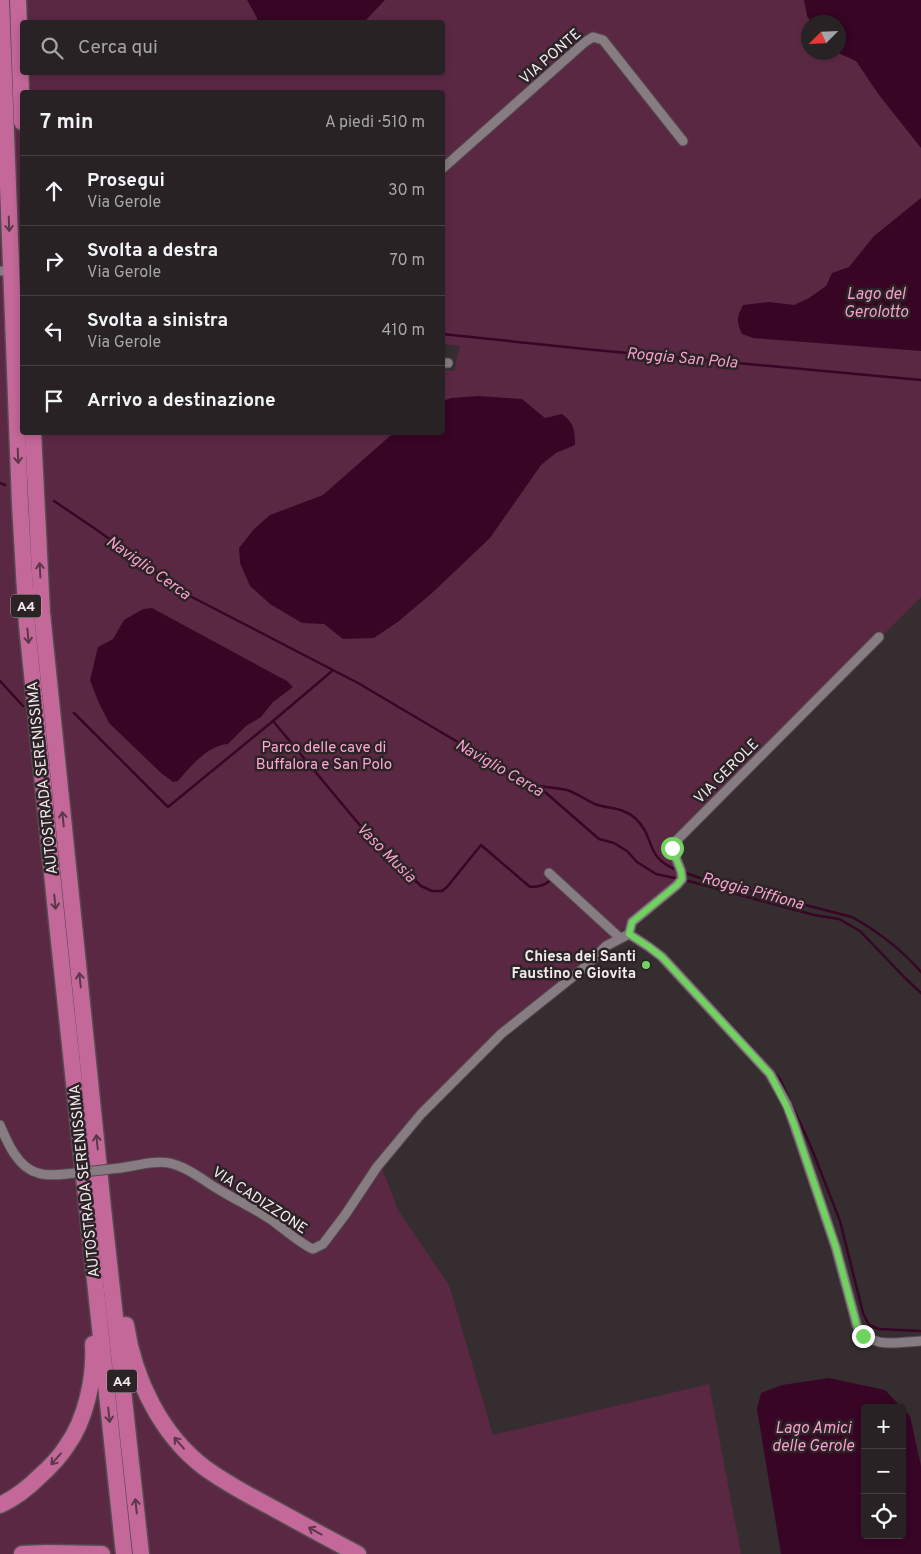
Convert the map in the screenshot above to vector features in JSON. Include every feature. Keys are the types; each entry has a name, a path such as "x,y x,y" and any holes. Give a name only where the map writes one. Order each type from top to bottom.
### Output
{"highway":[{"name":"AUTOSTRADA SERENISSIMA","path":"1,0 20,504 27,625 95,1209 140,1554"},
{"path":"18,0 20,61"},
{"path":"20,75 21,90"},
{"name":"AUTOSTRADA SERENISSIMA","path":"33,435 42,613 124,1554"},
{"path":"0,1505 20,1494 55,1462 67,1446 76,1429 87,1401 92,1376 93,1353 87,1261 95,1209"},
{"path":"95,1209 120,1267 128,1334 134,1363 147,1396 172,1434 186,1452 225,1482 358,1554"},
{"path":"22,1554 102,1554"}],"street":[{"name":"VIA PONTE","path":"445,166 593,37 604,40 683,141"},
{"name":"VIA GEROLE","path":"629,934 632,922 682,879 681,871 672,848 677,840 879,637"},
{"path":"549,873 620,938 629,934 662,957 770,1074 794,1124 834,1240 857,1326 863,1336 875,1342 921,1341"},
{"name":"VIA CADIZZONE","path":"0,1124 7,1142 16,1155 36,1173 66,1174 170,1163 183,1168 262,1214 306,1247 314,1249 323,1244 377,1167 422,1114 501,1034 586,967 606,946 620,938"}],"green space":[{"name":"Parco delle cave di Buffalora e San Polo","path":"0,0 921,0 921,597 738,780 673,850 682,875 677,884 491,1036 381,1165 398,1210 449,1285 493,1435 709,1384 741,1554 0,1554"}],"water":[{"path":"247,0 385,0 366,20 257,20"},
{"path":"804,0 921,0 921,148 879,95 856,61 846,57 846,15 807,15"},
{"name":"Lago del Gerolotto","path":"921,198 921,351 753,338 742,334 738,319 743,305 769,302 794,305 809,298 826,286 832,273 849,267 874,236"},
{"path":"479,396 522,399 545,418 562,414 573,427 575,445 556,453 541,465 490,538 432,593 399,621 374,638 343,639 324,624 302,623 270,604 250,586 240,563 239,548 254,529 270,515 323,495 392,435 445,435 445,400"},
{"path":"152,608 287,681 293,687 273,702 261,717 246,726 228,744 213,748 207,752 178,781 173,782 109,723 90,680 98,647 113,639 124,620 143,609"},
{"name":"Lago Amici delle Gerole","path":"829,1378 885,1390 898,1404 861,1404 861,1539 906,1539 906,1412 910,1416 921,1466 921,1554 781,1554 757,1409 761,1393 782,1385"}],"waterway":[{"name":"Roggia San Pola","path":"445,334 921,380"},
{"name":"Naviglio Cerca","path":"0,483 5,485"},
{"name":"Naviglio Cerca","path":"54,501 188,595 358,683 515,778 538,786 599,839 614,843 627,851 637,862 656,874 679,879"},
{"name":"Vaso Musia","path":"273,721 332,671"},
{"name":"Vaso Musia","path":"0,681 23,706"},
{"name":"Vaso Musia","path":"74,713 168,807 273,721 373,841 421,886 432,891 442,891 481,845 530,887 540,886 553,880"},
{"name":"Roggia Piffiona","path":"540,786 570,791 600,806 630,814 646,832 659,859 677,870"},
{"name":"Roggia Piffiona","path":"683,872 852,917 871,928 889,942 921,972"},
{"name":"Naviglio Cerca","path":"685,880 814,915 839,919 860,931 921,993"},
{"name":"Vaso Musia","path":"719,1012 780,1079 811,1147 840,1221 863,1313 869,1325 879,1329 921,1331"}],"place":[{"name":"Chiesa dei Santi Faustino e Giovita","path":"646,965"}],"route":[{"path":"672,848 681,871 682,879 632,922 629,934 662,957 770,1074 794,1124 824,1209 857,1326 863,1336"}]}
